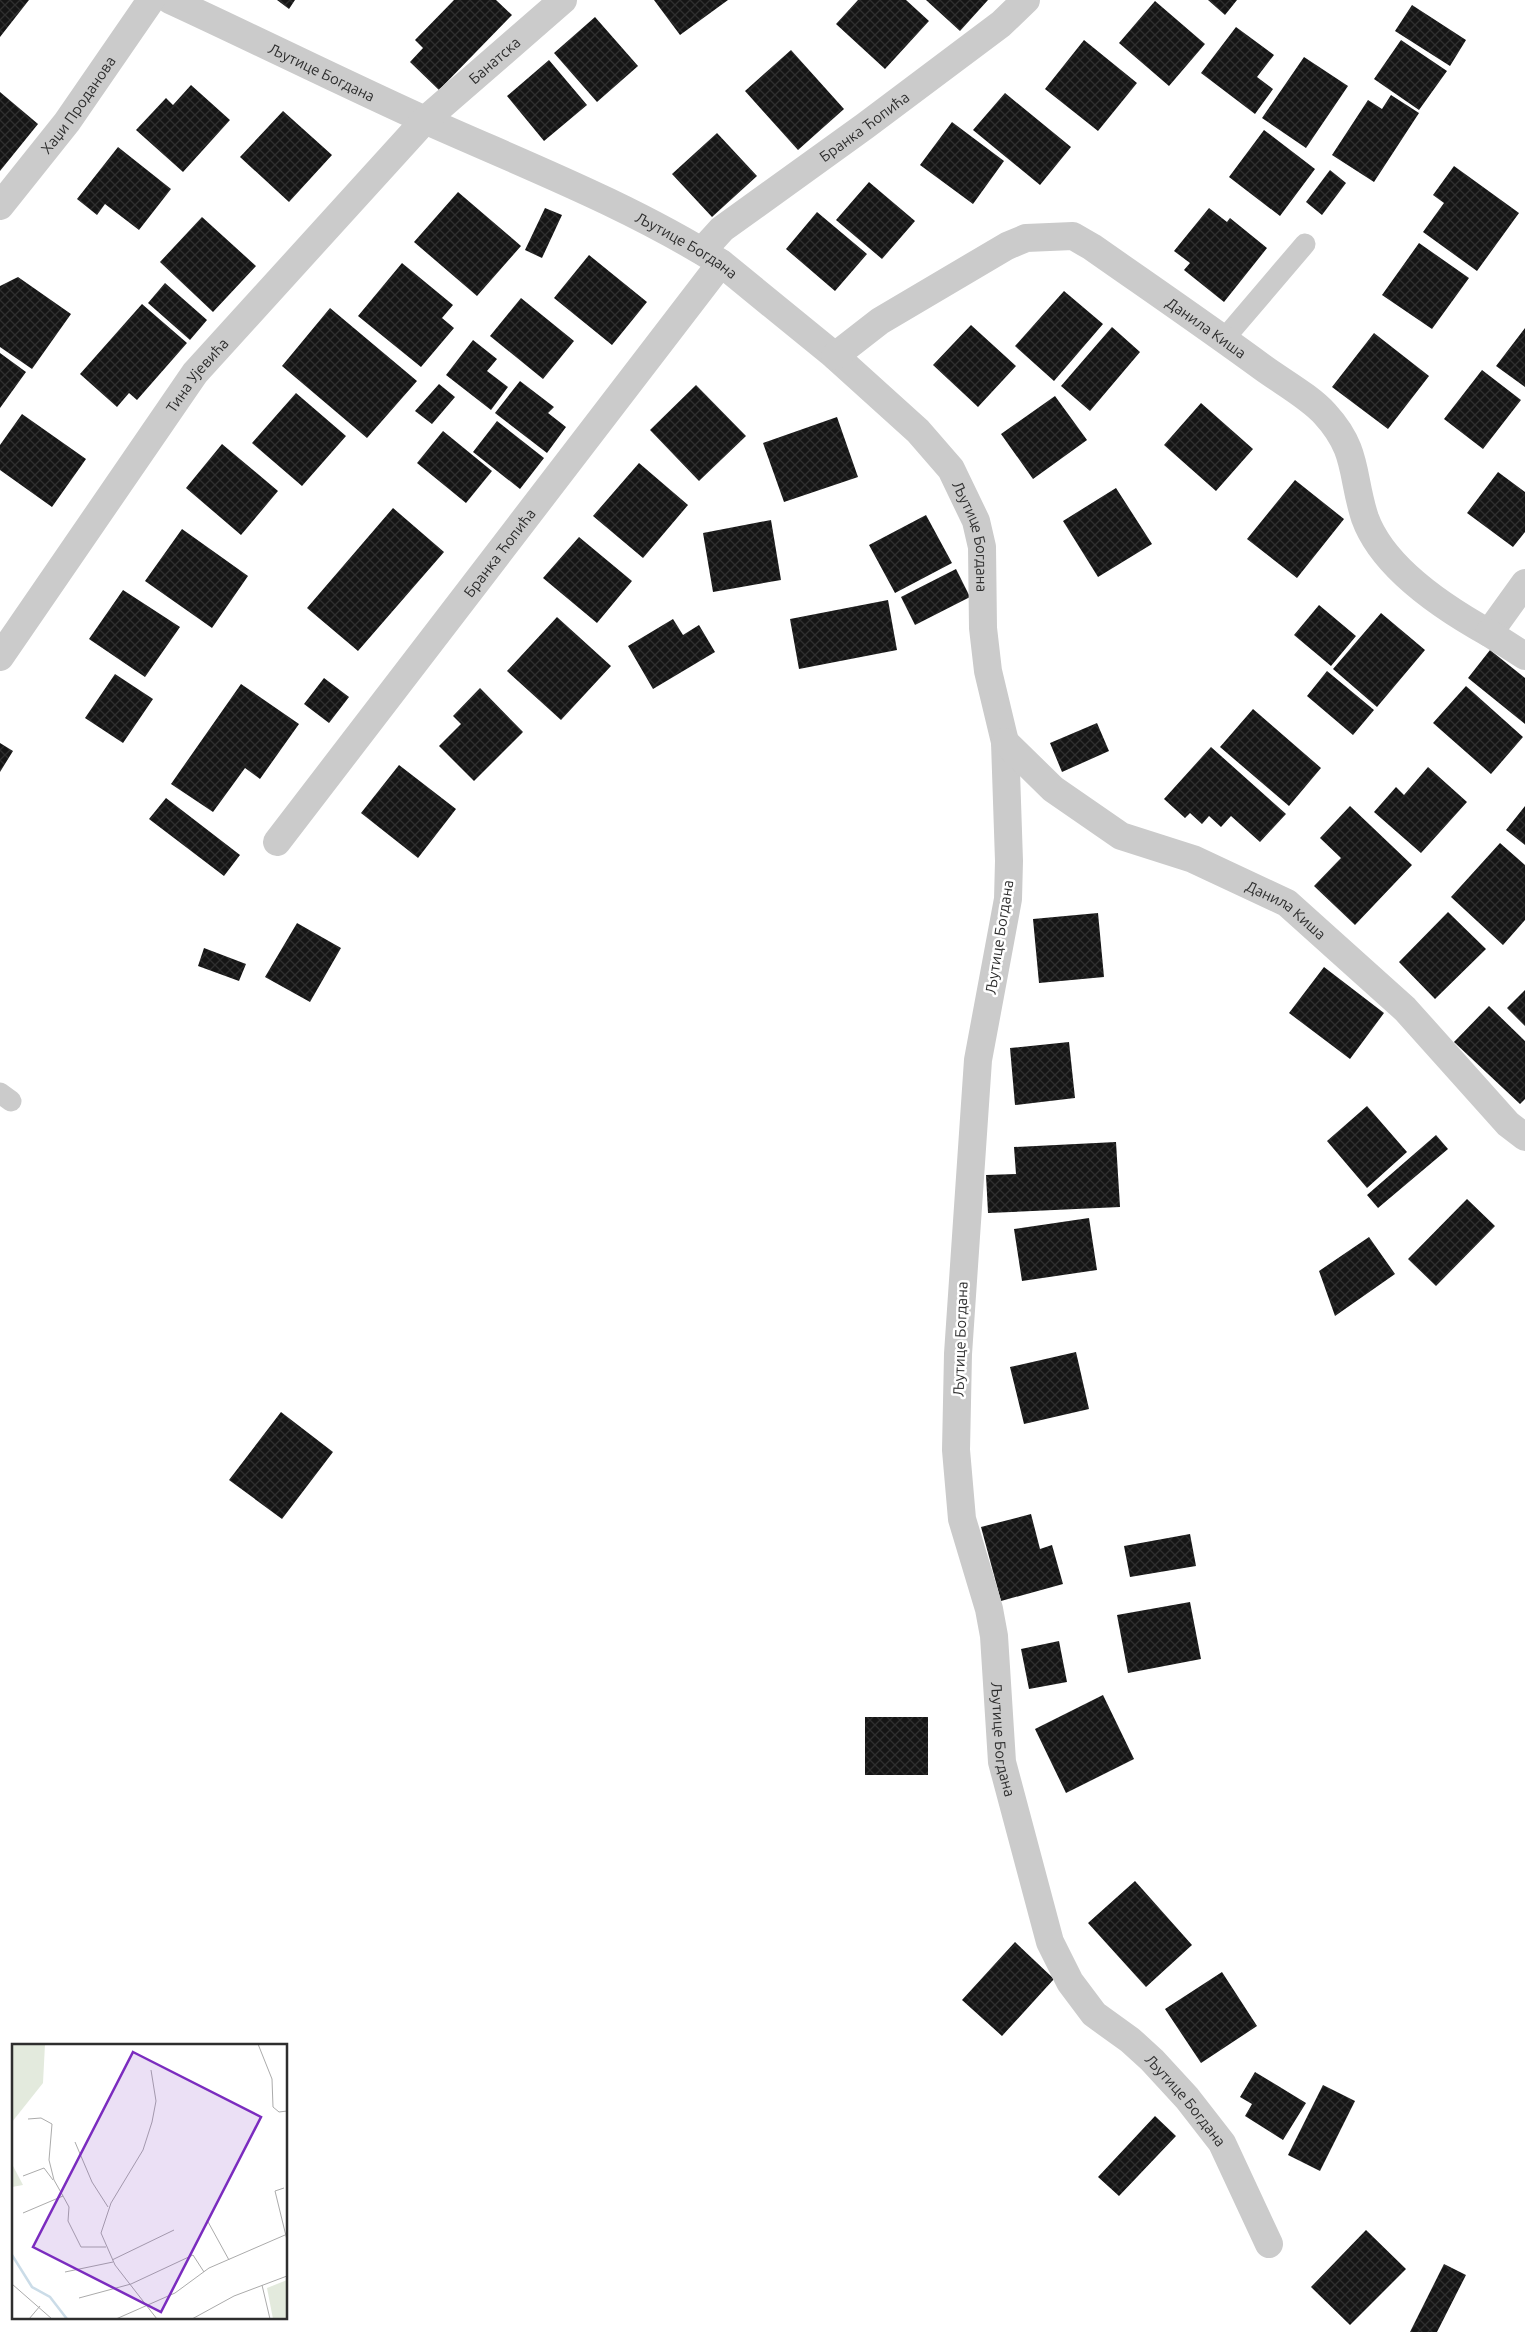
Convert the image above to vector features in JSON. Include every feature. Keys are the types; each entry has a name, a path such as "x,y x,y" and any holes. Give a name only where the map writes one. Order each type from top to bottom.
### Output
{"street":[{"name":"Хаџи Проданова","path":"0,206 67,122 151,0"},
{"name":"Љутице Богдана","path":"170,0 425,120 625,208 666,229 712,257 835,356 918,431 952,469 976,521 982,547 983,628 988,671 1005,742 1009,822 1008,898 978,1060 959,1336 956,1450 962,1519 989,1609 994,1636 1002,1762 1050,1942 1070,1982 1094,2014 1130,2040 1152,2060 1187,2098 1222,2143 1269,2244"},
{"name":"Банатска","path":"425,120 563,0"},
{"name":"Бранка Ћопића","path":"277,842 712,257 722,229 985,36 1026,0"},
{"name":"Тина Ујевића","path":"0,657 195,373 425,120"},
{"name":"Данила Киша","path":"835,356 880,322 1007,246 1026,238 1073,236 1092,247 1224,339 1324,412 1343,436 1353,464 1364,516 1373,539 1386,556 1458,616 1525,656"},
{"path":"1489,633 1525,583"},
{"name":"Данила Киша","path":"1005,742 1053,789 1121,836 1193,860 1287,903 1405,1010 1508,1124 1525,1137"}],"lane":[{"path":"1224,339 1305,244"}],"building":[{"path":"0,0 29,0 0,37"},
{"path":"277,0 295,0 289,9"},
{"path":"454,0 496,0 512,15 439,90 410,62 423,48 415,40"},
{"path":"654,0 728,0 680,35"},
{"path":"858,0 906,0 929,21 885,69 836,24"},
{"path":"926,0 988,0 960,31"},
{"path":"1208,0 1237,0 1225,15"},
{"path":"1155,1 1205,44 1169,86 1119,43"},
{"path":"1412,5 1466,40 1450,66 1395,31"},
{"path":"595,17 638,66 597,102 554,53"},
{"path":"1236,27 1274,55 1257,77 1273,89 1255,114 1201,73"},
{"path":"1084,40 1137,83 1098,131 1045,89"},
{"path":"1401,40 1447,71 1419,110 1374,79"},
{"path":"791,50 844,109 798,150 745,91"},
{"path":"1304,57 1348,86 1306,148 1262,118"},
{"path":"549,60 587,105 544,141 507,96"},
{"path":"191,85 230,120 183,172 136,130 166,98 173,105"},
{"path":"0,92 38,124 0,171"},
{"path":"1005,93 1071,147 1040,185 973,130"},
{"path":"1391,95 1419,113 1374,182 1332,155 1368,100 1382,109"},
{"path":"283,111 332,155 289,202 240,157"},
{"path":"952,122 1004,161 973,204 920,165"},
{"path":"1264,130 1315,169 1280,216 1229,177"},
{"path":"717,133 757,176 712,217 672,174"},
{"path":"118,147 171,189 139,230 105,204 97,215 77,199"},
{"path":"1454,166 1519,213 1477,271 1423,232 1444,203 1433,195"},
{"path":"1330,170 1346,183 1322,215 1306,202"},
{"path":"869,182 915,221 882,259 836,220"},
{"path":"458,192 521,246 477,296 414,242"},
{"path":"545,208 562,215 542,258 525,250"},
{"path":"1209,208 1227,222 1230,218 1267,248 1224,302 1184,270 1190,263 1174,251"},
{"path":"817,212 867,254 835,291 786,249"},
{"path":"202,217 256,266 213,312 160,262"},
{"path":"1419,243 1469,278 1432,329 1382,295"},
{"path":"589,255 647,302 612,345 554,298"},
{"path":"402,263 453,305 442,318 454,328 421,367 358,316"},
{"path":"18,277 71,314 32,369 0,347 0,286"},
{"path":"165,283 207,320 190,340 148,303"},
{"path":"1064,291 1103,324 1054,381 1015,346"},
{"path":"521,298 574,341 543,379 490,336"},
{"path":"142,304 187,343 137,400 129,393 117,407 80,374"},
{"path":"330,308 417,381 367,438 282,366"},
{"path":"971,325 1016,366 978,407 933,365"},
{"path":"1112,327 1140,352 1090,411 1061,386"},
{"path":"1525,328 1525,387 1496,366"},
{"path":"1374,333 1429,376 1388,429 1332,387"},
{"path":"473,340 497,359 487,371 508,387 491,410 446,375"},
{"path":"0,353 26,372 0,408"},
{"path":"1482,370 1521,400 1483,449 1444,419"},
{"path":"520,381 554,407 548,413 566,427 547,453 495,413"},
{"path":"439,384 455,397 432,424 415,411"},
{"path":"696,385 746,436 699,481 650,430"},
{"path":"296,393 346,436 302,486 252,443"},
{"path":"1055,396 1087,440 1033,479 1001,434"},
{"path":"1201,403 1253,449 1216,491 1164,445"},
{"path":"22,414 86,459 52,507 0,470 0,445"},
{"path":"837,417 858,477 784,502 763,443"},
{"path":"497,421 544,458 520,489 473,452"},
{"path":"443,431 492,471 466,503 417,463"},
{"path":"222,444 278,491 241,535 186,488"},
{"path":"639,463 688,505 643,558 593,516"},
{"path":"1498,472 1525,492 1525,532 1513,547 1467,513"},
{"path":"1295,480 1344,519 1297,578 1247,539"},
{"path":"1116,488 1152,544 1098,577 1063,521"},
{"path":"393,508 444,552 358,651 307,608"},
{"path":"926,515 952,563 895,593 869,545"},
{"path":"771,520 781,580 713,592 703,533"},
{"path":"182,529 248,576 212,628 145,581"},
{"path":"579,537 632,581 597,623 543,578"},
{"path":"956,569 970,597 915,625 901,597"},
{"path":"123,590 180,627 145,677 89,639"},
{"path":"888,600 897,650 799,669 790,619"},
{"path":"1319,605 1356,636 1331,666 1294,635"},
{"path":"1381,613 1425,650 1377,707 1333,669"},
{"path":"557,617 611,666 561,720 507,671"},
{"path":"673,619 683,635 699,625 715,652 653,689 628,646"},
{"path":"1490,650 1525,678 1525,724 1468,678"},
{"path":"1327,671 1374,710 1353,735 1307,696"},
{"path":"115,674 153,699 123,743 85,718"},
{"path":"324,678 349,697 329,723 304,704"},
{"path":"241,684 299,724 260,779 245,768 213,812 171,784"},
{"path":"1466,686 1523,737 1491,774 1433,723"},
{"path":"480,688 523,732 474,781 439,746 461,724 453,716"},
{"path":"1253,709 1321,768 1289,806 1220,747"},
{"path":"1097,723 1109,751 1062,772 1050,743"},
{"path":"0,743 13,751 0,772"},
{"path":"1211,747 1286,814 1260,842 1231,816 1221,827 1209,816 1202,824 1190,813 1185,818 1164,799"},
{"path":"399,765 456,809 418,858 361,813"},
{"path":"1428,767 1467,802 1421,853 1374,812 1396,787 1404,795"},
{"path":"166,798 240,855 224,876 149,819"},
{"path":"1350,806 1412,865 1355,925 1314,886 1341,858 1320,838"},
{"path":"1525,806 1525,845 1506,830"},
{"path":"1500,843 1525,865 1525,920 1503,945 1451,897"},
{"path":"1448,912 1486,949 1435,999 1399,962"},
{"path":"1098,913 1104,977 1039,983 1033,919"},
{"path":"297,923 341,948 310,1002 265,977"},
{"path":"204,948 246,964 239,981 198,966"},
{"path":"1324,967 1384,1013 1350,1059 1289,1013"},
{"path":"1525,990 1525,1026 1507,1008"},
{"path":"1489,1006 1525,1041 1525,1099 1520,1104 1454,1042"},
{"path":"1069,1042 1075,1098 1015,1105 1010,1048"},
{"path":"1367,1106 1407,1152 1367,1188 1327,1141"},
{"path":"1436,1135 1448,1149 1378,1208 1367,1195"},
{"path":"1116,1142 1120,1207 988,1213 986,1175 1016,1174 1014,1147"},
{"path":"1467,1199 1495,1226 1436,1286 1408,1259"},
{"path":"1089,1218 1097,1270 1022,1281 1014,1229"},
{"path":"1369,1237 1395,1274 1335,1316 1319,1271"},
{"path":"1076,1352 1089,1409 1024,1424 1010,1367"},
{"path":"281,1412 333,1452 282,1519 229,1480"},
{"path":"1031,1514 1040,1549 1052,1545 1063,1584 1001,1601 981,1527"},
{"path":"1190,1534 1196,1566 1130,1577 1124,1546"},
{"path":"1190,1602 1201,1659 1128,1673 1117,1615"},
{"path":"1059,1641 1067,1682 1029,1689 1021,1649"},
{"path":"1103,1695 1134,1759 1066,1793 1035,1729"},
{"path":"865,1717 928,1717 928,1775 865,1775"},
{"path":"1135,1881 1192,1945 1146,1987 1088,1923"},
{"path":"1015,1942 1054,1979 1002,2036 962,2000"},
{"path":"1222,1972 1257,2026 1201,2063 1165,2009"},
{"path":"1255,2072 1306,2103 1283,2140 1245,2116 1252,2104 1240,2097"},
{"path":"1323,2085 1355,2101 1320,2171 1288,2155"},
{"path":"1155,2116 1176,2136 1119,2196 1098,2177"},
{"path":"1366,2230 1406,2269 1350,2325 1311,2287"},
{"path":"1444,2264 1466,2275 1437,2332 1410,2332"}]}
